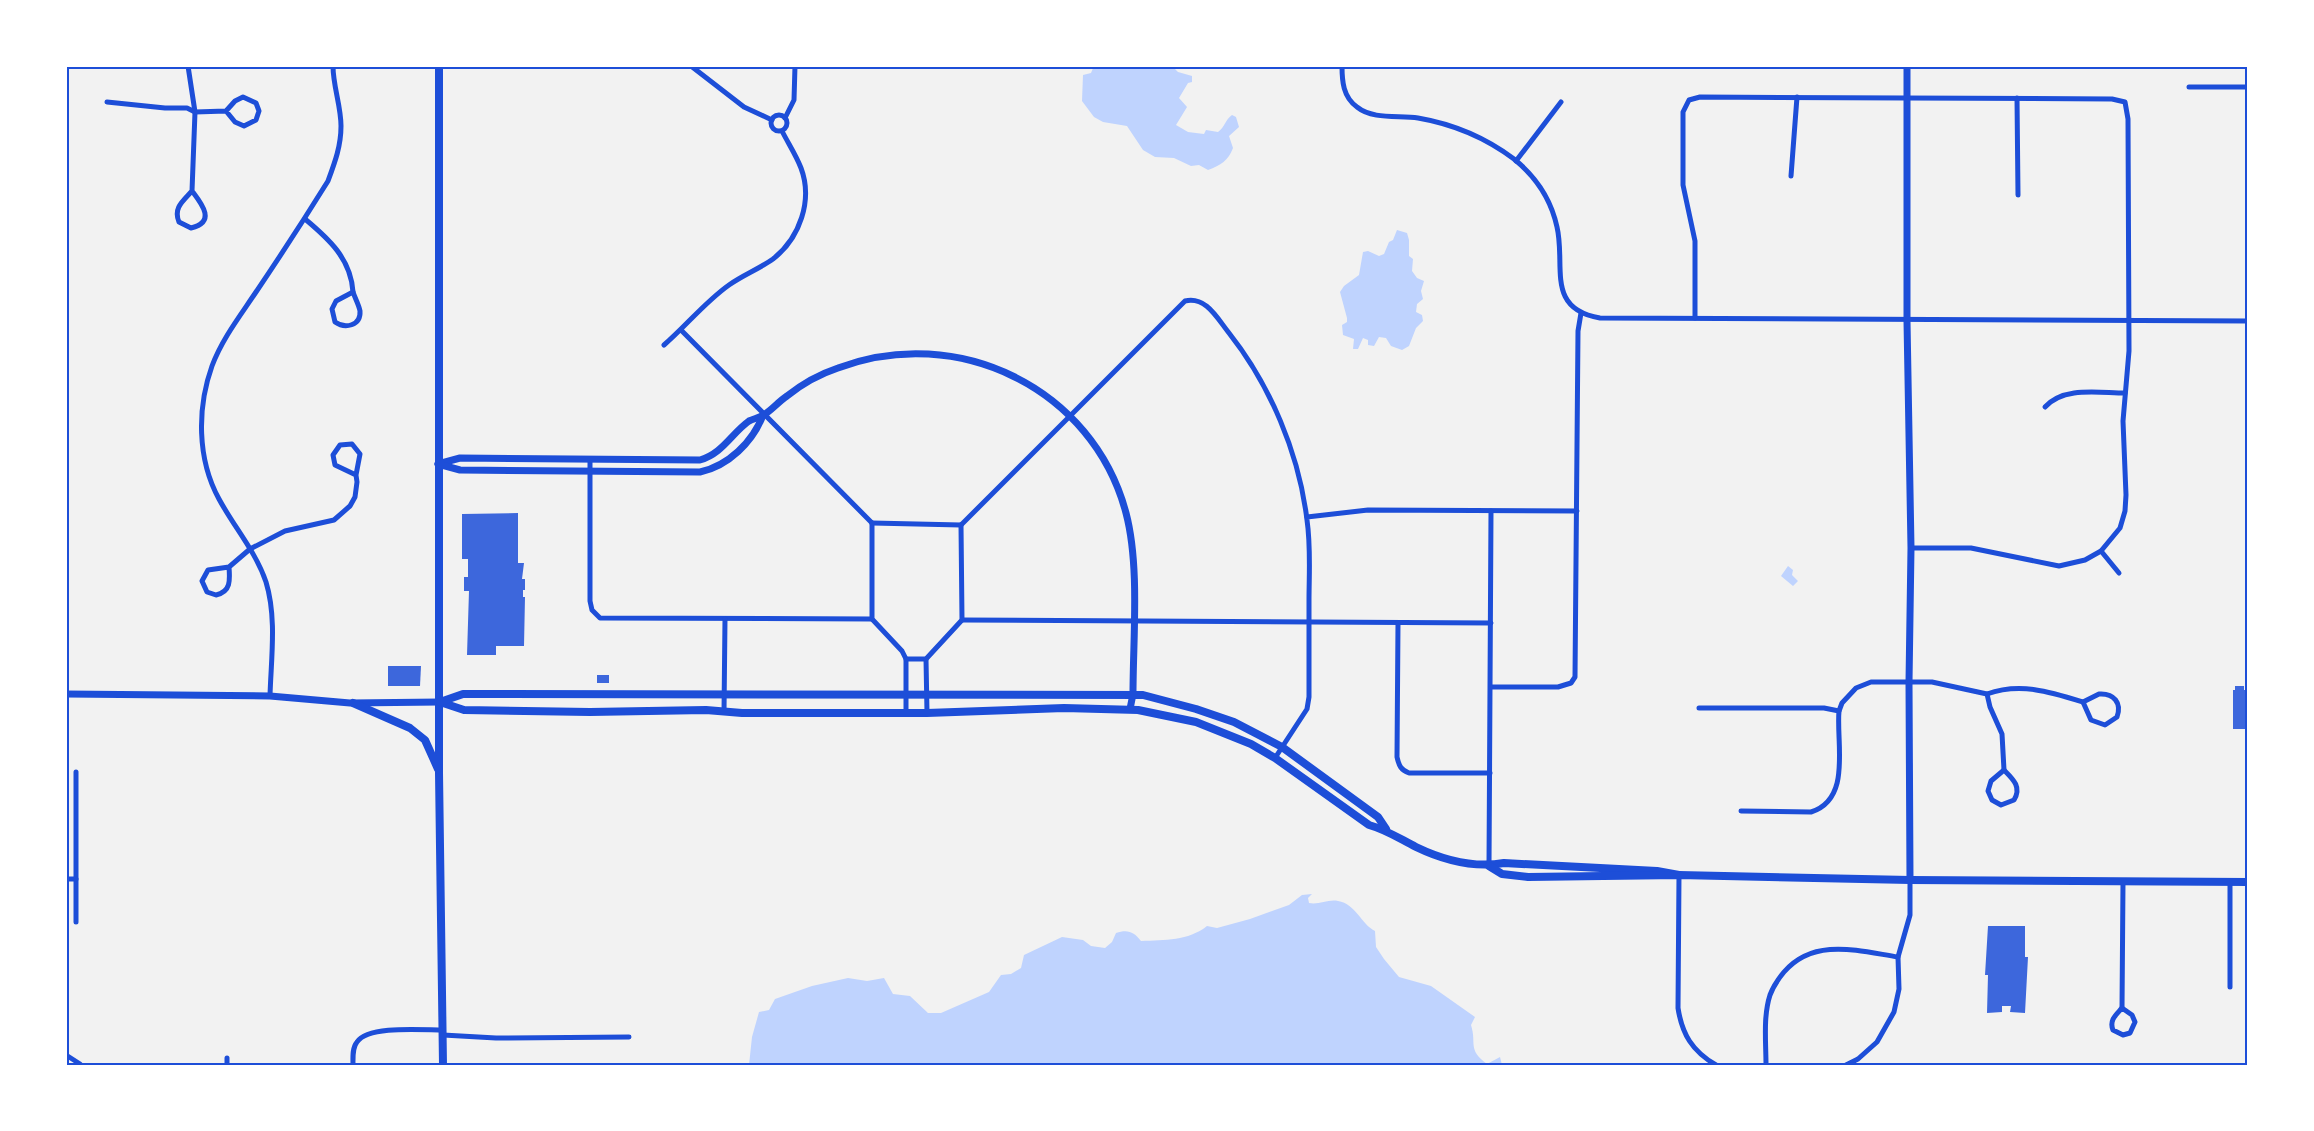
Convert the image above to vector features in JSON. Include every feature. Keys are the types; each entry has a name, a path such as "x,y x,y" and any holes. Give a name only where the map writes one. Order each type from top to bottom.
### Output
{"main road":[{"path":"439,66 439,773 443,1065"},
{"path":"440,702 463,694 906,696 1132,694 1196,709 1234,722 1282,747 1378,817 1386,829"},
{"path":"440,702 464,710 927,713 1064,708 1130,709 1177,716 1233,736 1275,758 1369,825 1386,829 1416,847 1435,854 1471,864 1488,866 1516,864 1657,871 1679,875"},
{"path":"353,703 410,728 425,740 439,773"},
{"path":"1488,866 1502,874 1528,877 1679,875 1910,880 2248,882"}],"street":[{"path":"188,66 195,112 192,191 205,211 200,224 191,228 179,222 176,213 180,204 192,191"},
{"path":"270,696 272,617 270,600 265,581 250,549 218,498 212,482 201,435 201,411 205,387 220,346 328,181 339,152 341,126 333,66"},
{"path":"691,66 744,107 772,120"},
{"path":"782,131 787,124 785,118 794,100 795,66"},
{"path":"1342,66 1343,83 1348,98 1357,108 1366,113 1421,118 1453,126 1488,142 1516,161 1535,180 1551,207 1559,236 1560,284 1566,298 1581,313 1600,318 2248,321"},
{"path":"1846,1065 1869,1050 1887,1028 1894,1012 1899,989 1898,957 1910,915 1911,548 1907,321 1907,66"},
{"path":"2189,87 2248,87"},
{"path":"1695,318 1695,241 1683,185 1683,112 1689,100 1700,97 1907,97 2112,99 2125,102 2128,119 2129,351 2125,393 2125,511 2120,528 2101,551 2085,560 2059,566 1971,549 1911,548"},
{"path":"1791,176 1797,97"},
{"path":"107,102 187,108 195,112 226,111 235,101 243,98 256,103 259,111 256,120 243,126 235,122 226,111"},
{"path":"2017,98 2018,195"},
{"path":"1516,161 1561,102"},
{"path":"772,120 777,116 785,118"},
{"path":"664,345 727,286 778,255 803,216 804,179 798,161 782,131 774,129 772,120"},
{"path":"305,219 327,237 341,254 349,269 353,292 359,308 359,317 352,325 343,326 335,322 332,309 336,301 353,292"},
{"path":"927,713 926,659 962,620 961,525 1185,301 1195,299 1204,303 1237,343 1274,407 1293,460 1307,517 1309,697 1307,709 1275,758"},
{"path":"1491,687 1558,687 1571,683 1575,677 1578,331 1581,313"},
{"path":"681,330 763,416 779,429 872,523 961,525"},
{"path":"438,464 460,458 700,460 711,457 749,422 763,416 804,384 836,368 867,358 917,352 958,356 983,363 1007,372 1041,392 1070,417 1089,438 1107,466 1125,511 1132,546 1133,622 1130,709"},
{"path":"2045,407 2052,399 2066,393 2125,393"},
{"path":"438,464 460,470 700,472 714,469 726,462 757,431 763,416"},
{"path":"229,567 230,584 225,592 216,596 207,592 202,585 205,573 212,568 229,567 250,549 285,531 334,520 350,506 355,497 356,476 360,460 358,450 352,444 340,445 333,455 336,465 356,476"},
{"path":"590,459 590,601 595,615 605,619 872,619"},
{"path":"1307,517 1361,510 1577,510"},
{"path":"1488,866 1491,510"},
{"path":"872,523 872,619 902,651 906,659 906,713"},
{"path":"2101,551 2119,573"},
{"path":"724,712 725,619"},
{"path":"962,620 1491,623"},
{"path":"1398,623 1397,757 1399,765 1409,773 1490,773"},
{"path":"906,659 926,659"},
{"path":"1741,811 1811,812 1827,803 1838,785 1839,711 1842,703 1856,688 1871,682 1943,683 1987,694 2002,689 2021,688 2041,690 2083,702 2099,694 2109,695 2117,702 2119,713 2114,721 2100,725 2091,720 2083,702"},
{"path":"66,694 270,696 353,703 440,702"},
{"path":"1987,694 2002,734 2004,770 2016,783 2018,792 2014,800 2001,805 1992,800 1988,791 1991,781 2004,770"},
{"path":"1699,708 1824,708 1839,711"},
{"path":"76,772 76,922"},
{"path":"1679,875 1678,1008 1681,1025 1686,1039 1716,1065"},
{"path":"66,879 76,879"},
{"path":"2122,1008 2132,1015 2135,1022 2133,1030 2123,1035 2113,1030 2111,1023 2122,1008 2123,882"},
{"path":"2230,882 2230,987"},
{"path":"1766,1065 1766,1014 1770,994 1779,977 1792,962 1813,952 1830,948 1898,957"},
{"path":"353,1065 356,1042 366,1034 377,1031 443,1032 496,1038 629,1037"},
{"path":"66,1055 80,1064"},
{"path":"227,1058 227,1065"}],"water":[{"path":"1094,66 1172,66 1178,72 1192,76 1192,82 1188,83 1179,98 1187,107 1176,125 1188,132 1204,134 1206,130 1218,132 1232,115 1236,117 1239,127 1229,136 1233,148 1229,156 1208,170 1199,165 1191,166 1174,158 1155,157 1143,150 1127,126 1103,122 1094,117 1082,101 1083,75 1091,73"},
{"path":"1397,230 1407,233 1409,256 1413,259 1412,271 1417,278 1424,281 1421,291 1423,299 1417,304 1416,312 1422,315 1423,321 1416,328 1409,346 1402,350 1391,346 1386,338 1379,337 1374,346 1368,345 1368,340 1363,338 1358,349 1353,349 1354,339 1343,335 1342,325 1347,322 1347,318 1340,292 1344,286 1359,275 1363,252 1368,251 1379,256 1384,254"},
{"path":"1788,566 1793,570 1792,575 1798,581 1793,586 1781,576"},
{"path":"1312,894 1308,898 1309,903 1338,901 1354,910 1375,931 1376,947 1399,977 1431,986 1475,1017 1471,1025 1477,1054 1487,1064 1500,1057 1502,1065 749,1065 752,1037 759,1012 769,1010 775,999 812,986 848,978 867,981 884,978 893,994 910,996 928,1013 941,1013 989,992 1001,975 1011,974 1021,968 1024,955 1062,937 1083,940 1091,946 1105,948 1112,942 1116,933 1124,931 1133,933 1141,941 1176,939 1192,935 1207,926 1217,928 1250,919 1289,905 1302,895"}],"building":[{"path":"518,513 518,563 524,563 522,579 525,579 525,590 523,590 523,597 525,597 524,646 496,646 496,655 467,655 469,591 464,591 464,577 468,577 468,559 462,559 462,514"},
{"path":"388,666 421,666 420,686 388,686"},
{"path":"597,675 609,675 609,683 597,683"},
{"path":"2235,686 2244,686 2244,690 2248,690 2248,729 2233,729 2233,690"},
{"path":"1988,926 2025,926 2025,957 2028,957 2025,1013 2010,1012 2011,1006 2002,1006 2002,1012 1987,1013 1988,975 1985,975"}]}
